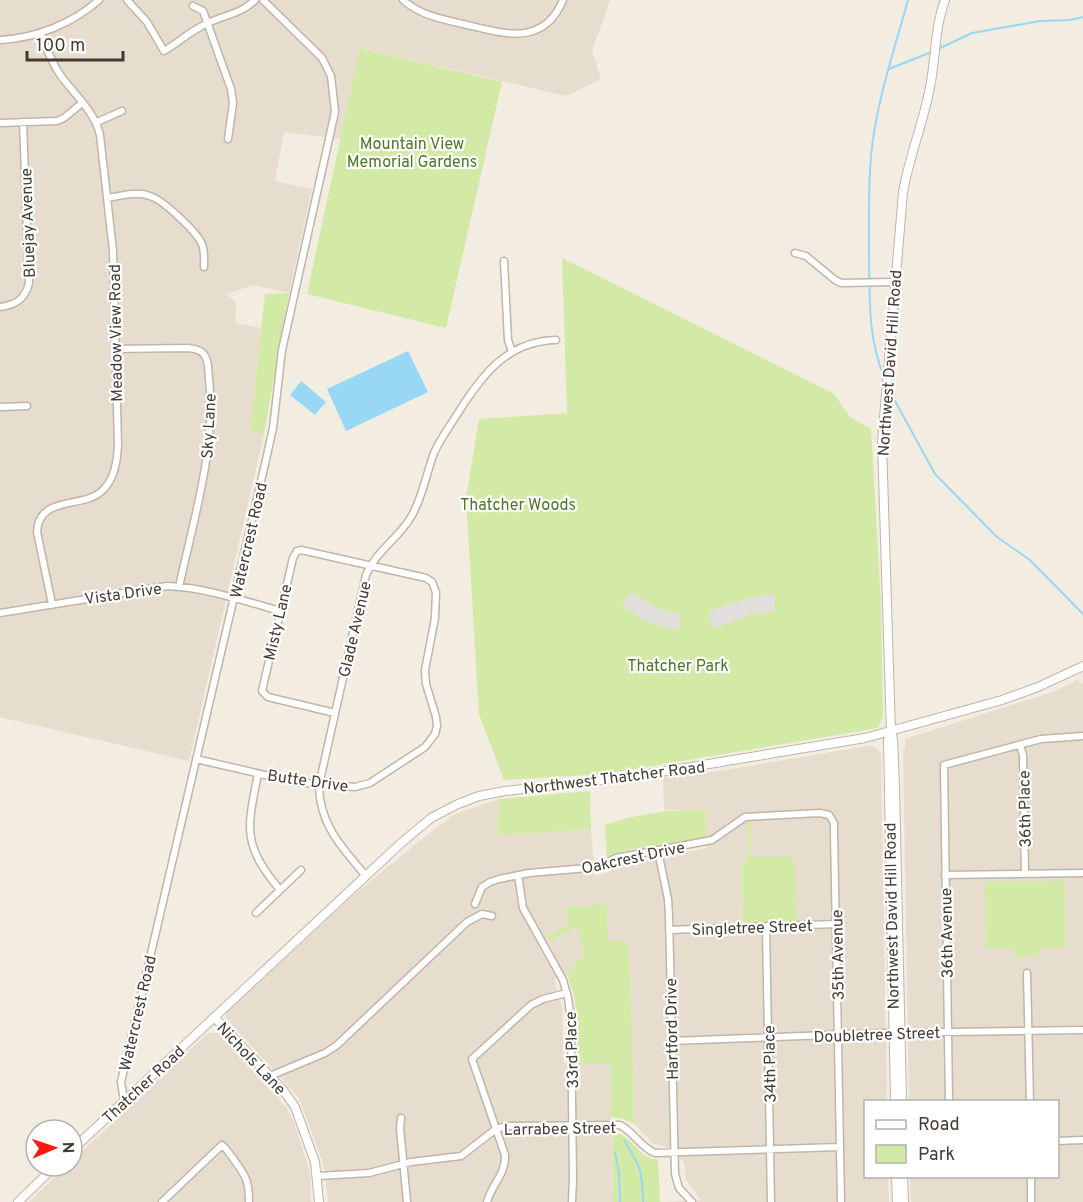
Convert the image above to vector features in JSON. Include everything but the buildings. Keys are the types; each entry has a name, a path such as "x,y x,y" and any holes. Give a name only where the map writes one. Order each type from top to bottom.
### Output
{"street":[{"path":"0,40 41,33 66,22 99,0"},
{"path":"128,0 147,22 164,51 189,33 208,23 235,14 249,7 255,0"},
{"name":"Watercrest Road","path":"124,1100 121,1082 273,428 282,350 335,112 331,76 322,58 263,0"},
{"path":"403,0 418,11 433,17 513,35 530,33 546,24 557,13 563,0"},
{"name":"Northwest David Hill Road","path":"902,1100 897,1033 888,740 891,732 882,442 894,282 907,168 929,93 939,21 945,0"},
{"path":"193,6 203,11 231,89 233,103 228,139"},
{"path":"41,33 50,59 97,122 122,111"},
{"path":"0,123 57,121 82,104"},
{"name":"Bluejay Avenue","path":"0,307 20,301 29,283 23,122"},
{"name":"Meadow View Road","path":"52,604 37,532 38,522 43,513 50,508 98,494 105,488 116,464 118,445 113,250 97,122"},
{"path":"107,198 138,194 149,195 160,201 197,236 204,251 204,267"},
{"path":"795,253 806,256 841,283 894,282"},
{"path":"504,261 508,340 512,352"},
{"name":"Glade Avenue","path":"366,876 330,832 323,815 319,785 366,575 370,565 411,517 422,493 435,451 477,383 489,369 512,352 536,341 556,340"},
{"name":"Sky Lane","path":"115,349 189,348 200,350 206,356 210,398 208,451 179,587"},
{"path":"0,407 27,406"},
{"name":"Misty Lane","path":"335,713 268,698 263,694 263,684 280,611 293,558 297,551 306,550 370,565"},
{"name":"Butte Drive","path":"196,759 295,782 355,787 370,783 425,747 435,734 436,717 426,684 425,670 435,618 434,586 426,578 370,565"},
{"name":"Vista Drive","path":"0,613 127,591 179,587 234,598 280,611"},
{"name":"Northwest Thatcher Road","path":"214,1017 410,835 431,818 458,804 479,796 505,791 686,768 891,732 1017,695 1083,666"},
{"path":"1020,745 1047,738 1083,736"},
{"name":"36th Avenue","path":"949,1100 944,765 1020,745"},
{"name":"36th Place","path":"1020,745 1023,755 1024,873"},
{"path":"258,774 249,817 252,846 264,870 280,890"},
{"name":"Oakcrest Drive","path":"475,903 482,887 490,882 518,874 599,867 616,858 714,840 745,817 823,813 831,817"},
{"name":"35th Avenue","path":"831,817 834,827 841,1202"},
{"name":"Hartford Drive","path":"658,850 668,899 674,1153 677,1185 692,1202"},
{"path":"256,913 301,870"},
{"path":"945,875 1083,873"},
{"name":"33rd Place","path":"518,874 523,908 559,971 567,993 571,1020 572,1202"},
{"path":"270,1077 336,1046 467,922 482,914 492,916"},
{"name":"Singletree Street","path":"669,930 836,924"},
{"name":"34th Place","path":"766,926 771,1202"},
{"path":"1027,973 1030,1100"},
{"path":"487,1202 500,1178 506,1155 472,1059 531,1005 543,999 567,993"},
{"name":"Thatcher Road","path":"84,1138 214,1017"},
{"name":"Nichols Lane","path":"214,1017 288,1095 295,1107 315,1162 319,1202"},
{"name":"Doubletree Street","path":"671,1041 897,1033 1083,1030"},
{"name":"Northwest David Hill Road","path":"895,1100 897,1033"},
{"path":"401,1118 407,1202"},
{"name":"Larrabee Street","path":"318,1176 369,1173 404,1164 461,1156 496,1130 507,1126 620,1125 634,1134 642,1145 650,1150 674,1153 840,1147"},
{"path":"1059,1140 1083,1140"},
{"path":"162,1202 222,1145 227,1148 245,1174 249,1185 249,1202"},
{"path":"18,1202 43,1178"},
{"path":"896,1178 897,1202"},
{"path":"903,1178 904,1202"},
{"path":"1031,1178 1031,1202"}],"shaded area":[{"path":"0,0 610,0 592,51 601,79 566,96 361,48 341,139 284,132 275,181 312,189 289,293 253,285 227,294 236,302 235,323 261,328 250,430 264,434 189,761 0,717"},
{"path":"633,592 652,606 679,613 679,630 649,623 629,611 621,603"},
{"path":"774,594 774,612 751,614 712,628 709,611 748,598"},
{"path":"1079,679 1079,682 1083,684 1083,1202 911,1202 910,1178 1059,1178 1059,1100 909,1100 903,750 905,739 1056,691"},
{"path":"872,745 881,753 887,1100 864,1100 864,1178 888,1178 889,1202 660,1202 701,1200 686,1180 684,1162 663,1146 653,1144 635,1124 629,941 608,941 607,905 597,903 590,906 564,908 568,919 566,926 550,941 578,927 584,954 567,974 554,980 562,1007 564,1063 610,1063 613,1202 328,1202 324,1166 299,1098 226,1018 226,1013 349,899 422,839 453,815 499,799 497,823 499,836 591,829 595,876 617,867 707,848 706,809 664,810 663,777 720,771","holes":["749,820 751,857 796,921 743,922 741,867 748,858 747,821"]},
{"path":"208,1033 218,1033 286,1107 293,1119 310,1173 311,1202 29,1202 54,1178 84,1178 84,1150"}],"green space":[{"name":"Mountain View Memorial Gardens","path":"360,48 502,82 446,328 307,294"},
{"path":"562,258 834,394 850,417 871,429 881,604 883,716 878,728 604,774 504,780 479,714 466,498 479,419 567,413"},
{"path":"289,293 264,434 250,430 265,294"},
{"path":"590,791 591,829 499,836 497,823 499,799"},
{"path":"706,809 707,838 624,851 607,858 605,825 655,813"},
{"path":"750,820 751,857 794,857 797,921 743,923 741,867 748,858 747,821"},
{"path":"1065,881 1066,948 1042,947 1035,958 1026,956 1018,958 1011,948 986,948 985,882"},
{"path":"597,903 607,905 608,941 629,941 635,1124 611,1117 610,1063 578,1063 576,1007 567,974 584,954 578,927 550,941 547,936 566,926 568,918 564,908 590,906"},
{"path":"612,1132 625,1137 644,1154 658,1160 660,1202 613,1202"}],"water":[{"path":"408,351 428,392 346,431 327,389"},
{"path":"301,381 326,402 315,415 290,395"}],"waterway":[{"path":"884,377 872,334 870,306 870,169 873,136 881,97 908,0"},
{"path":"938,49 972,33 1040,21 1083,17"},
{"path":"889,69 929,53"},
{"path":"889,390 935,474 997,537 1030,560 1083,614"},
{"path":"624,1140 640,1169 643,1202"},
{"path":"615,1152 619,1173 620,1202"}],"park label":[{"name":"Thatcher Woods","path":"518,504"},
{"name":"Thatcher Park","path":"678,665"}]}
